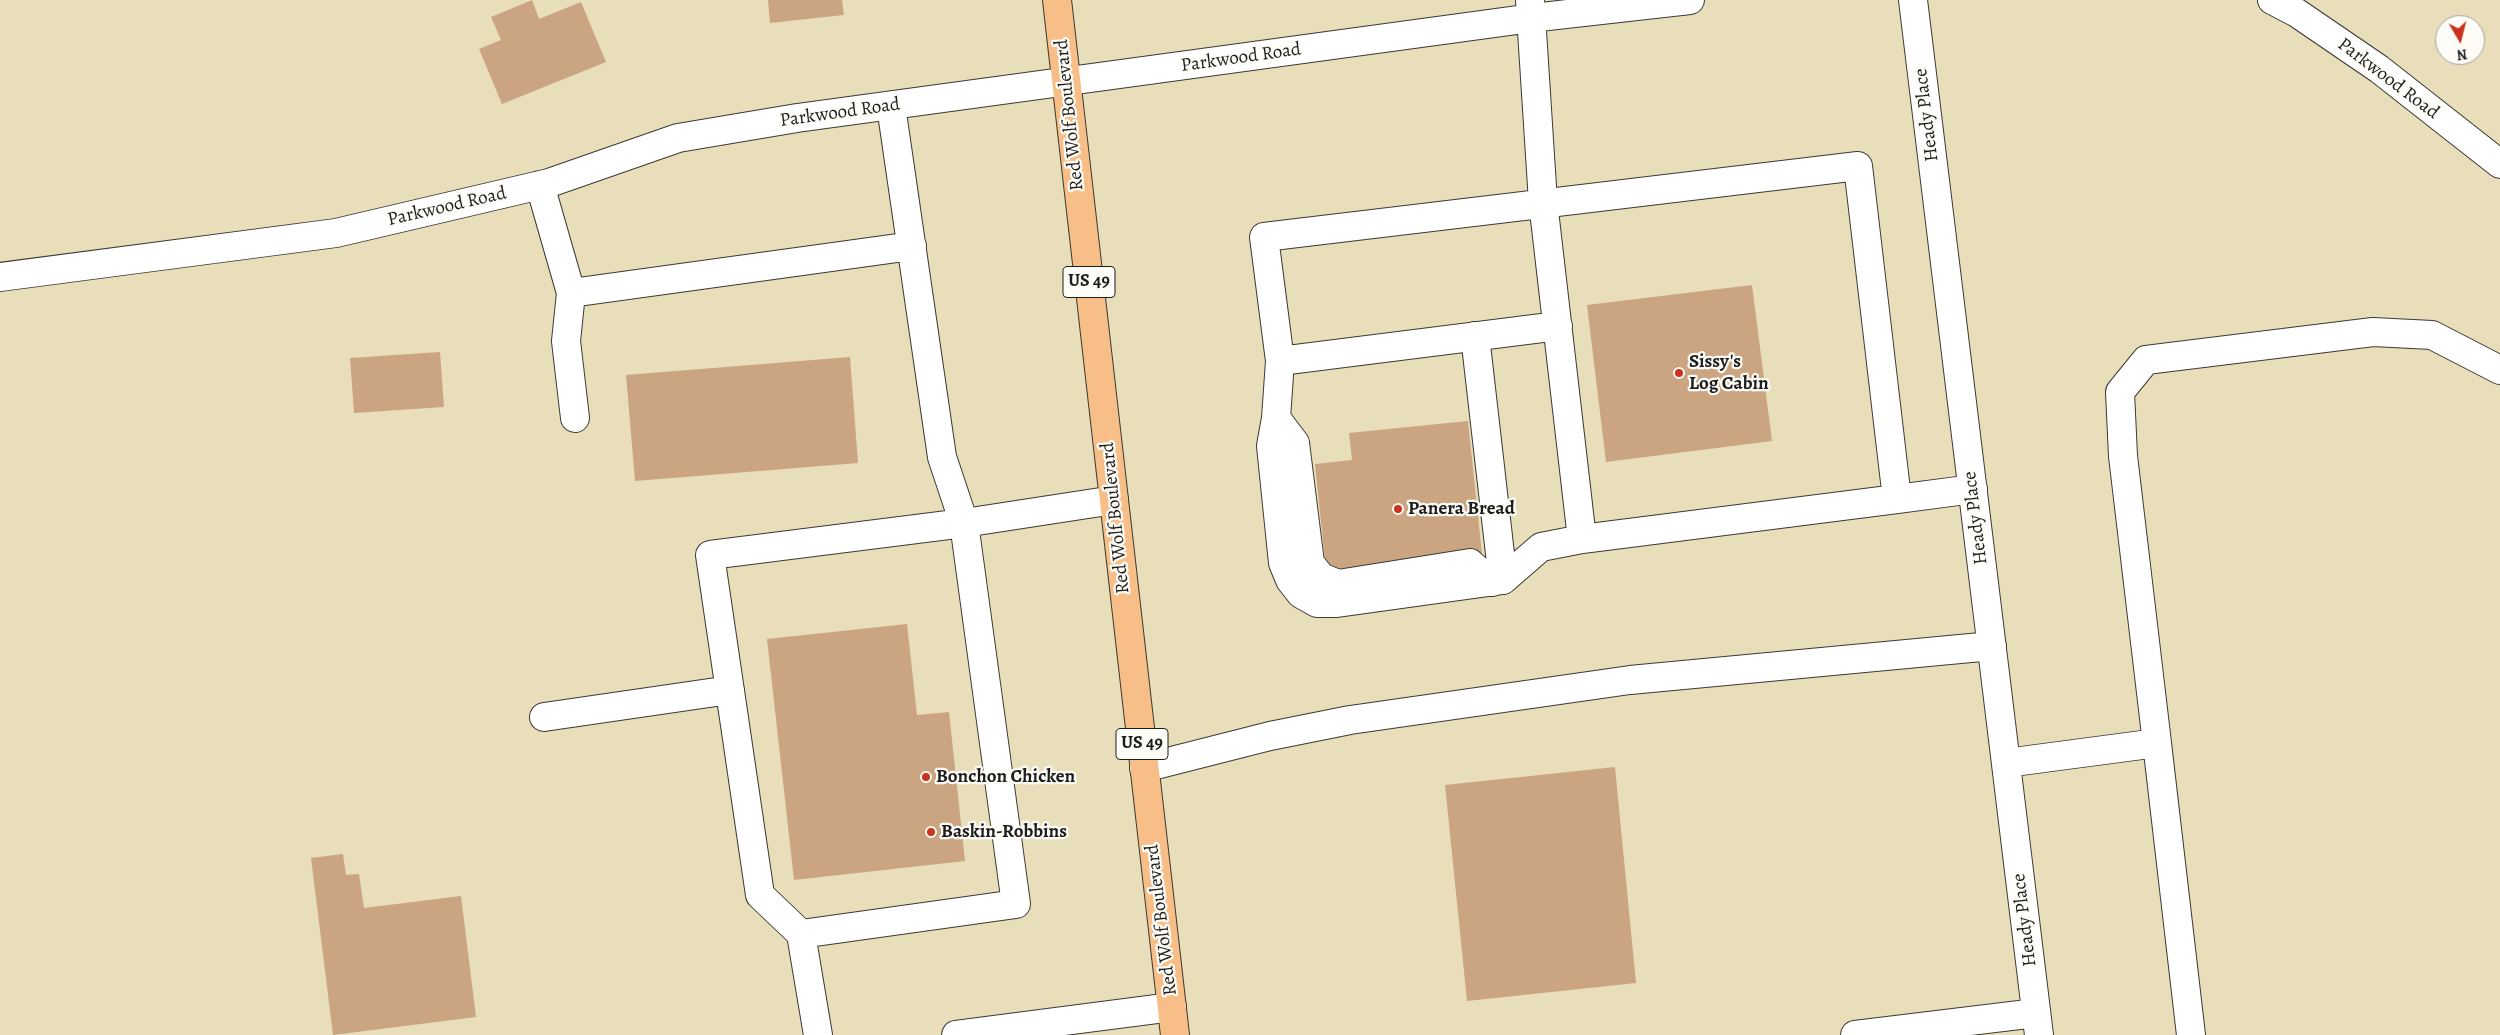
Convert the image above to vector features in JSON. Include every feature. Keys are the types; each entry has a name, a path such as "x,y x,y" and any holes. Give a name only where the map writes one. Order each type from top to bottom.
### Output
{"highway":[{"name":"Red Wolf Boulevard","path":"1058,0 1175,1035"}],"street":[{"name":"Parkwood Road","path":"0,277 336,233 540,185 678,138 1067,82 1531,9 1690,0"},
{"name":"Heady Place","path":"1914,0 2038,1024"},
{"name":"Parkwood Road","path":"2272,0 2302,7 2500,164"},
{"path":"1531,9 1543,202 1582,539"},
{"path":"801,934 1016,904 964,523 942,457 891,106"},
{"path":"1897,499 1858,166 1543,202 1264,237 1280,361 1272,446 1283,563 1290,580 1300,594 1317,603 1337,604 1498,581 1541,547 1582,539 1973,490"},
{"path":"540,185 571,293 566,341 575,418"},
{"path":"571,293 912,246"},
{"path":"1280,361 1558,326"},
{"path":"2191,1035 2123,456 2120,392 2146,360 2373,332 2432,335 2500,370"},
{"path":"1474,336 1498,581"},
{"path":"818,1035 801,934 760,895 710,555 964,523 1114,500"},
{"path":"1144,768 1270,736 1350,720 1630,680 1992,646"},
{"path":"544,717 730,690"},
{"path":"2006,763 2157,743"},
{"path":"956,1035 1172,1007"},
{"path":"1855,1035 2038,1024"}],"building":[{"path":"532,0 539,19 581,2 606,62 502,104 479,49 501,40 491,17"},
{"path":"768,0 842,0 844,15 770,23"},
{"name":"Sissy's Log Cabin","path":"1752,285 1772,441 1606,462 1587,305"},
{"path":"440,352 444,407 354,413 350,358"},
{"path":"850,357 858,463 635,481 626,375"},
{"name":"Panera Bread","path":"1468,421 1482,554 1326,570 1315,464 1352,460 1349,433"},
{"path":"907,624 917,715 949,712 965,861 794,880 767,639"},
{"path":"1615,767 1636,983 1467,1001 1445,785"},
{"path":"343,854 346,875 359,874 364,908 461,896 476,1017 333,1035 311,858"}],"place":[{"name":"Sissy's Log Cabin","path":"1679,373"},
{"name":"Panera Bread","path":"1398,509"},
{"name":"Bonchon Chicken","path":"926,777"},
{"name":"Baskin-Robbins","path":"931,832"}]}
